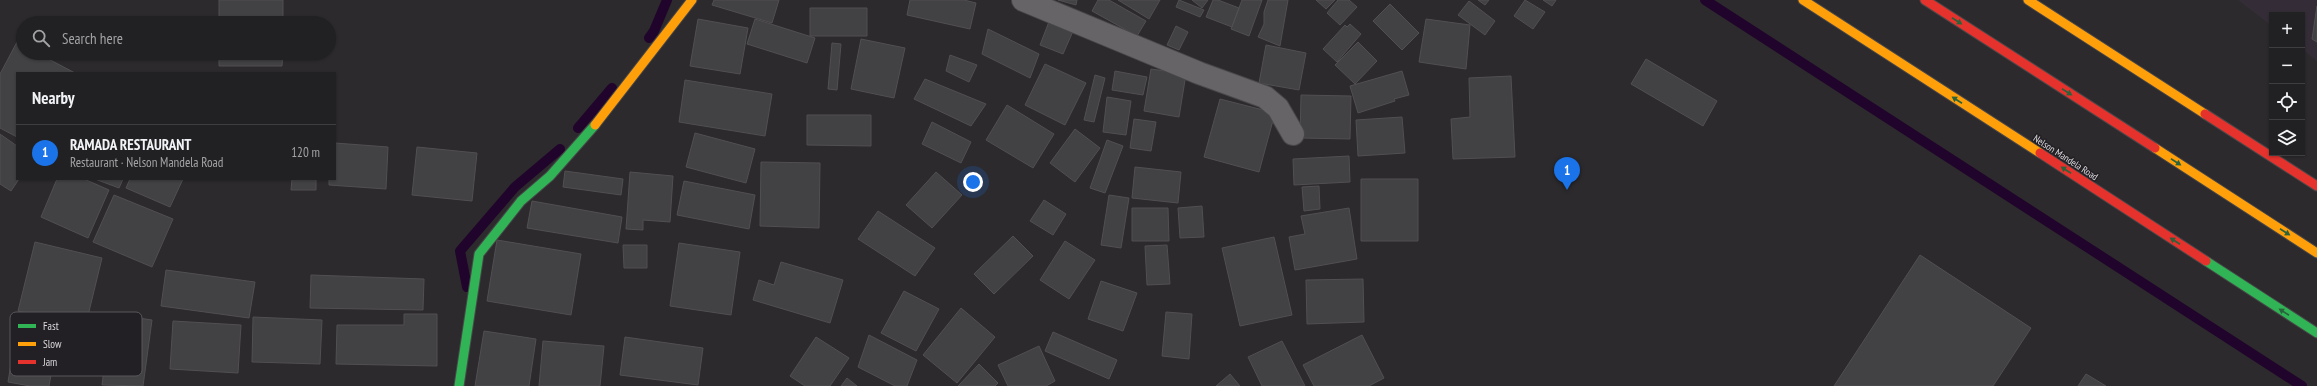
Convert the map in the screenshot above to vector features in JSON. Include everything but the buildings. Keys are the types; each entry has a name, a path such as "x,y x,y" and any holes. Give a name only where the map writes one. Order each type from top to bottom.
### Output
{"main road":[{"path":"460,386 479,254 521,201 550,176 611,107 651,51 692,0"},
{"name":"Nelson Mandela Road","path":"1803,0 2317,333"},
{"path":"1925,0 2317,253"},
{"path":"2028,0 2317,186"}],"street":[{"path":"1023,0 1192,70 1265,97 1278,108 1293,134"}],"shaded area":[{"path":"2238,0 2317,0 2317,61 2305,51 2305,12 2269,12 2269,24"}],"waterway":[{"path":"649,38 654,31 667,0"},
{"path":"1705,0 2302,386"},
{"path":"578,128 612,88"},
{"path":"467,287 460,251 515,187 560,149"}],"traffic: fast":[{"path":"459,386 479,254 521,201 550,176 595,125"},
{"path":"2206,261 2317,333"}],"traffic: slow":[{"path":"595,125 692,0"},
{"path":"1803,0 2040,153"},
{"path":"2028,0 2205,114"},
{"path":"2155,148 2317,253"}],"traffic: jam":[{"path":"1925,0 2155,148"},
{"path":"2205,114 2317,186"},
{"path":"2040,153 2206,261"}],"place":[{"name":"RAMADA RESTAURANT","path":"1567,190"}]}
